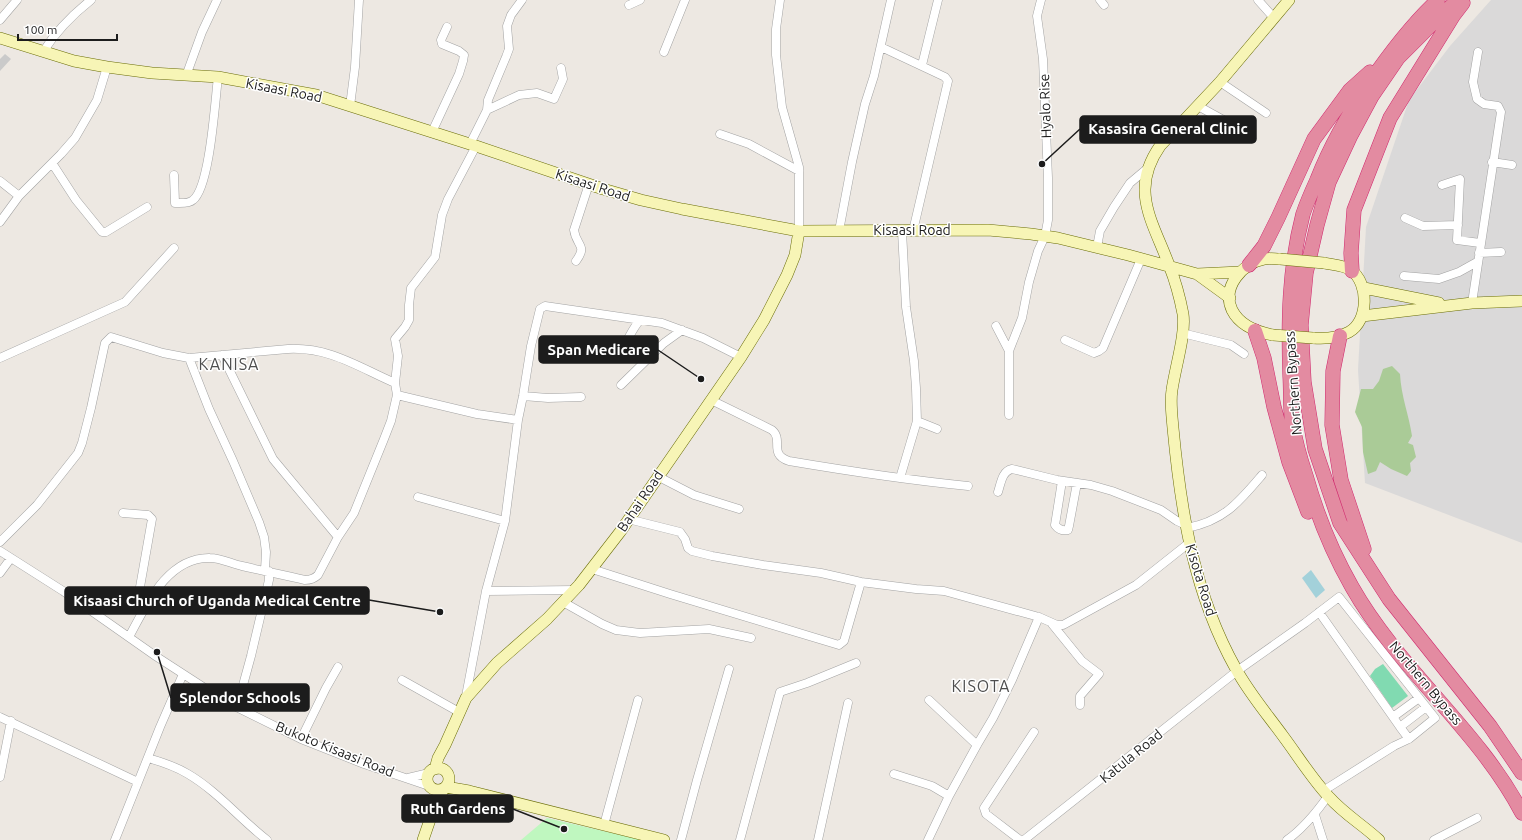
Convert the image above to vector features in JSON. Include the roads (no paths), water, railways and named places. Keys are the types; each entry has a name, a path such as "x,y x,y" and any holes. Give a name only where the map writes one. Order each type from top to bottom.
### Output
{"highway":[{"name":"Northern Bypass","path":"1438,0 1407,32 1387,57 1347,116 1327,155 1304,212 1296,245 1290,290 1289,349 1292,422 1296,442 1323,527 1352,588 1373,620 1399,653 1468,733 1494,767 1513,795 1522,814"},
{"name":"Northern Bypass","path":"1458,0 1437,18 1398,58 1372,96 1350,137 1329,182 1306,273 1301,332 1304,382 1315,449 1340,523 1390,599 1490,726 1522,773"},
{"path":"1352,271 1351,253 1354,210 1390,118 1453,16 1466,0"},
{"path":"1244,269 1264,246 1314,139 1350,90 1387,57"},
{"path":"1255,331 1264,358 1274,408 1289,462 1308,513 1329,556 1352,588"},
{"path":"1340,336 1333,371 1332,425 1341,480 1361,543 1390,599"}],"main road":[{"name":"Kisota Road","path":"1289,0 1220,82 1160,146 1148,167 1144,194 1155,231 1170,266 1182,313 1182,333 1172,393 1174,434 1189,543 1200,588 1228,653 1237,671 1252,694 1326,793 1346,814 1379,840"},
{"name":"Kisaasi Road","path":"0,38 74,61 107,67 218,78 316,95 648,202 799,231 988,230 1045,236 1097,247 1197,274"},
{"name":"Bahai Road","path":"423,840 442,778 438,758 446,745 466,698 497,663 531,635 575,590 628,519 741,357 764,320 787,275 795,255 799,231"},
{"path":"1264,259 1280,259 1341,266 1352,271 1364,288 1362,316 1350,332 1329,339 1273,335 1255,331 1238,317 1232,309 1230,298 1234,278 1244,269 1264,259"},
{"path":"1197,274 1244,269"},
{"path":"1197,274 1230,298"},
{"path":"1364,288 1449,305"},
{"path":"1362,316 1449,305 1522,301"},
{"path":"430,787 436,790 442,778"},
{"name":"Bahai Road","path":"434,808 430,787 427,781 442,778"},
{"name":"Bukoto Kisaasi Road","path":"442,778 469,791 664,840"}],"street":[{"path":"0,20 17,0"},
{"path":"43,52 51,38 91,0"},
{"path":"186,76 202,32 217,0"},
{"path":"350,106 355,67 359,0"},
{"path":"129,637 144,611 166,579 177,568 187,563 200,559 211,558 305,580 315,579 318,575 338,537 354,513 391,422 397,395 395,383 398,356 395,339 409,320 411,288 435,257 442,215 487,110 488,100 509,49 507,26 522,0"},
{"path":"629,5 640,0"},
{"path":"664,52 685,0"},
{"path":"780,0 776,29 776,55 782,107 798,160 799,231"},
{"path":"839,231 862,118 881,47 891,0"},
{"path":"922,65 938,0"},
{"name":"Hyalo Rise","path":"1009,351 1022,318 1029,282 1038,251 1045,236 1048,220 1048,178 1043,59 1038,16 1040,0"},
{"path":"1258,0 1274,18"},
{"path":"432,132 464,61 464,55 460,51 442,44 441,40 447,27"},
{"path":"881,47 945,76 948,81 907,231 906,307 915,374 917,421 900,478"},
{"path":"1472,303 1500,112 1498,106 1480,102 1475,96 1473,82 1478,52"},
{"path":"0,222 19,196 75,138 97,100 107,67"},
{"path":"487,110 519,94 537,93 554,99 563,78 562,68"},
{"path":"174,175 175,203 191,202 194,200 198,194 208,162 218,78"},
{"path":"1220,82 1266,113"},
{"path":"1198,106 1238,128"},
{"path":"720,134 749,144 799,171"},
{"path":"1492,162 1512,165"},
{"path":"52,163 66,187 102,232 106,232 147,207"},
{"path":"1097,247 1100,231 1114,207 1130,183 1148,167"},
{"path":"1442,184 1460,179 1457,240 1480,243"},
{"path":"0,181 19,196"},
{"path":"576,261 581,254 582,246 575,235 574,230 590,184"},
{"path":"1405,218 1423,226 1458,225"},
{"path":"0,358 125,302 174,248"},
{"path":"1479,253 1501,252"},
{"path":"1065,340 1094,353 1102,348 1142,259"},
{"path":"1404,276 1439,279 1459,272 1477,262"},
{"path":"466,698 486,592 505,521 518,420 531,346 538,313 542,306 662,323 703,338 741,357"},
{"path":"610,353 618,353 622,349 640,320"},
{"path":"996,326 1009,351 1009,415"},
{"path":"621,385 664,343 682,330"},
{"path":"1182,333 1231,345 1244,354"},
{"path":"0,542 36,505 78,453 91,408 106,340 111,337 163,353 189,358 248,351 304,348 317,350 338,357 395,383"},
{"path":"222,355 273,459 338,537"},
{"path":"189,358 209,409 233,461 264,537 269,580 251,656 236,707"},
{"path":"397,395 477,414 518,420"},
{"path":"523,396 548,398 581,397"},
{"path":"711,400 772,430 776,435 777,452 784,459 862,473 968,486"},
{"path":"917,421 937,429"},
{"path":"998,492 1003,475 1012,469 1062,481 1091,485 1128,496 1161,510 1187,527 1202,526 1230,510 1241,500 1262,475"},
{"path":"657,476 694,495 739,509"},
{"path":"1062,481 1055,525 1058,529 1068,530 1070,526 1077,483"},
{"path":"418,498 505,521"},
{"path":"123,513 148,515 152,519 137,604 144,611"},
{"path":"628,519 680,532 686,539 688,548 712,556 763,566 820,572 861,582 944,591 1039,617 1056,625 1063,625 1136,586 1189,543"},
{"name":"Bukoto Kisaasi Road","path":"0,551 63,591 183,674 236,707 301,739 364,764 408,778 430,787"},
{"path":"0,574 11,558"},
{"path":"592,569 670,594 839,644 844,641 861,582"},
{"path":"486,592 575,590"},
{"name":"Katula Road","path":"1024,840 1237,671 1339,597 1419,698"},
{"path":"563,602 602,624 616,630 640,633 709,629 750,638"},
{"path":"1320,612 1409,739"},
{"path":"928,840 949,796 993,718 1012,680 1039,617"},
{"path":"1052,624 1082,661 1099,674 1080,696 1080,705"},
{"path":"740,840 780,692 807,683 856,663"},
{"path":"301,739 338,667"},
{"path":"681,840 696,780 729,669"},
{"path":"114,840 183,674"},
{"path":"402,680 459,712"},
{"path":"1287,840 1297,833 1315,815 1326,793 1394,746 1409,739 1435,718 1419,698 1394,717"},
{"path":"604,825 638,700"},
{"path":"929,700 977,745"},
{"path":"818,840 848,703"},
{"path":"1400,727 1426,707"},
{"path":"0,717 138,782"},
{"path":"0,777 11,721"},
{"path":"1020,840 986,814 984,808 1034,732"},
{"path":"148,758 166,763 189,774 267,840"},
{"path":"894,774 932,786 949,796"},
{"name":"Bukoto Kisaasi Road","path":"408,778 442,778"},
{"path":"1315,815 1323,840"},
{"path":"1434,840 1477,818"}],"water":[{"path":"1311,570 1325,590 1316,598 1302,578"}],"place":[{"name":"Kasasira General Clinic","path":"1042,164"},
{"name":"Span Medicare","path":"701,379"},
{"name":"Kisaasi Church of Uganda Medical Centre","path":"440,612"},
{"name":"Splendor Schools","path":"157,652"},
{"name":"Ruth Gardens","path":"564,829"}],"district":[{"name":"KANISA","path":"229,364"},
{"name":"KISOTA","path":"981,686"}]}
